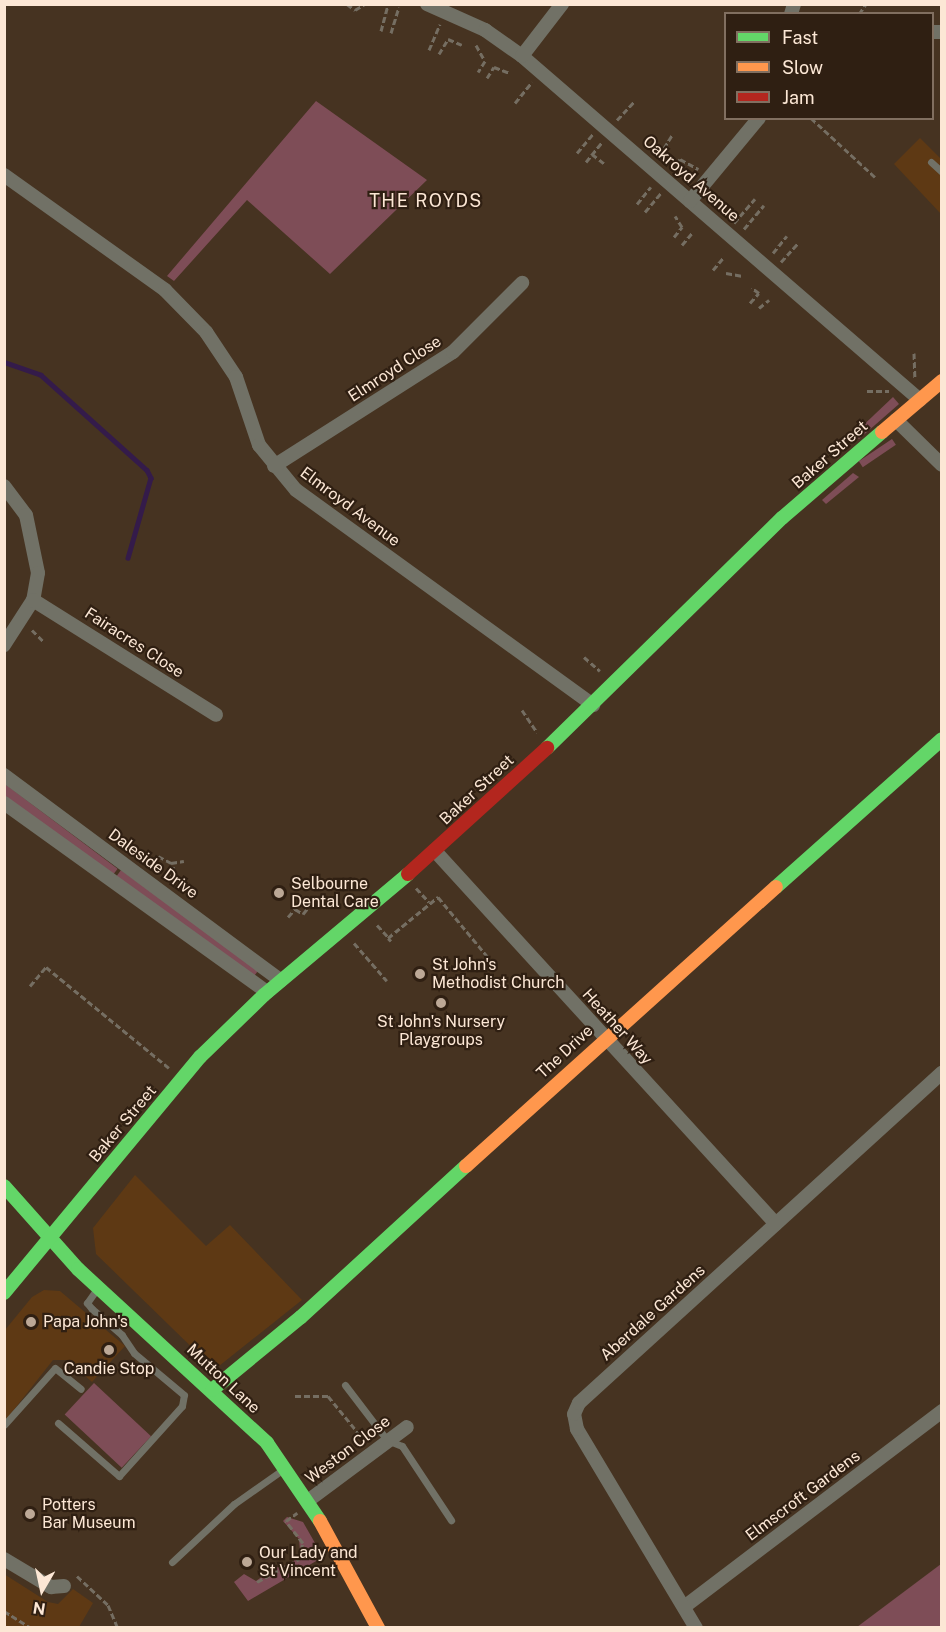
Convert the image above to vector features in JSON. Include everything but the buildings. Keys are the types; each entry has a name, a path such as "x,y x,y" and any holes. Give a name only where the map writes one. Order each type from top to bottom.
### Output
{"street":[{"name":"Oakroyd Avenue","path":"427,4 484,30 522,56 920,400"},
{"path":"522,56 562,4"},
{"path":"690,201 757,120"},
{"name":"Elmroyd Avenue","path":"4,175 165,290 206,332 236,377 259,445 296,490 593,705"},
{"name":"Elmroyd Close","path":"274,466 453,352 522,283"},
{"name":"Baker Street","path":"4,1293 201,1057 267,992 435,851 593,705 782,518 942,381"},
{"path":"896,420 942,465"},
{"path":"4,486 18,501 33,535 38,573 33,600 4,645"},
{"name":"Fairacres Close","path":"33,600 216,715"},
{"name":"The Drive","path":"212,1390 301,1317 605,1038 942,739"},
{"name":"Daleside Drive","path":"4,775 281,981"},
{"path":"4,803 267,992"},
{"name":"Heather Way","path":"435,851 776,1224"},
{"name":"Aberdale Gardens","path":"696,1628 577,1429 574,1414 579,1403 942,1073"},
{"name":"Mutton Lane","path":"4,1186 98,1288 199,1377 287,1466 305,1505 378,1628"},
{"name":"Elmscroft Gardens","path":"684,1607 942,1411"},
{"name":"Weston Close","path":"305,1505 387,1440 407,1427"},
{"path":"4,1560 51,1587 64,1586"}],"lane":[{"path":"931,162 942,172"},
{"path":"98,1288 87,1303 122,1335 134,1353 184,1395"},
{"path":"122,1335 135,1321"},
{"path":"4,1425 55,1368 81,1389"},
{"path":"58,1423 118,1476 182,1406 184,1395 199,1377"},
{"path":"345,1385 387,1440 402,1446 452,1520"},
{"path":"172,1562 234,1504 287,1466"}],"path":[{"path":"346,4 355,10 364,4"},
{"path":"381,31 388,4"},
{"path":"391,33 399,7"},
{"path":"429,50 442,21"},
{"path":"439,54 448,39 462,45"},
{"path":"476,45 485,61 478,72"},
{"path":"487,78 494,68 510,73"},
{"path":"515,104 533,80"},
{"path":"616,122 634,102"},
{"path":"813,120 875,177"},
{"path":"577,153 594,133"},
{"path":"658,158 673,134"},
{"path":"586,162 603,141"},
{"path":"592,154 605,164"},
{"path":"672,170 680,159 700,171"},
{"path":"637,204 654,184"},
{"path":"645,212 662,192"},
{"path":"734,223 754,199"},
{"path":"743,231 764,205"},
{"path":"674,237 682,227 675,216"},
{"path":"682,245 692,233"},
{"path":"771,256 787,236"},
{"path":"780,264 798,243"},
{"path":"713,270 723,258"},
{"path":"726,273 743,276"},
{"path":"750,303 759,293 752,288"},
{"path":"759,308 769,300"},
{"path":"914,353 915,380"},
{"path":"867,392 894,391"},
{"path":"29,628 43,641"},
{"path":"585,657 600,671"},
{"path":"522,710 537,732"},
{"path":"158,856 174,862 184,861"},
{"path":"171,883 174,862"},
{"path":"418,891 429,902"},
{"path":"377,925 389,939 429,902 442,899 492,962"},
{"path":"288,917 295,909 303,914 312,903"},
{"path":"354,943 387,981"},
{"path":"30,986 46,967 169,1068"},
{"path":"295,1396 328,1396 373,1451"},
{"path":"257,1582 299,1559 303,1543 286,1521 305,1505"},
{"path":"77,1576 108,1605 118,1628"},
{"path":"4,1611 31,1628"}],"shaded area":[{"path":"316,101 427,180 330,274 247,200 174,281 167,276"},
{"path":"920,138 941,159 941,214 894,164"},
{"path":"893,397 899,404 859,439 854,434"},
{"path":"892,439 896,445 863,467 859,461"},
{"path":"853,473 859,477 826,504 822,500"},
{"path":"5,784 118,869 112,877 4,796"},
{"path":"121,870 259,970 254,976 116,876"},
{"path":"135,1175 206,1246 230,1225 302,1300 219,1366 211,1366 96,1254 93,1228"},
{"path":"44,1290 60,1291 125,1346 92,1382 67,1360 53,1360 5,1421 5,1330 32,1297"},
{"path":"94,1383 151,1436 122,1468 65,1414"},
{"path":"287,1517 303,1522 323,1557 248,1601 234,1582 244,1574 256,1581 274,1568 292,1564 300,1551 299,1539 283,1521"},
{"path":"941,1564 941,1627 857,1627"},
{"path":"4,1574 48,1602 58,1604 73,1589 93,1603 79,1627 5,1627"}],"waterway":[{"path":"4,362 41,375 147,470 151,478 128,558"}],"traffic: fast":[{"path":"547,748 782,518 882,432"},
{"path":"776,887 942,739"},
{"path":"4,1293 200,1057 264,995 408,874"},
{"path":"212,1390 301,1317 466,1166"},
{"path":"4,1186 78,1269 267,1443 320,1521"}],"traffic: slow":[{"path":"882,432 942,381"},
{"path":"466,1166 776,887"},
{"path":"320,1521 378,1628"}],"traffic: jam":[{"path":"408,874 547,748"}],"place":[{"name":"Selbourne Dental Care","path":"279,893"},
{"name":"St John's Methodist Church","path":"420,974"},
{"name":"St John's Nursery Playgroups","path":"441,1003"},
{"name":"Papa John's","path":"31,1322"},
{"name":"Candie Stop","path":"109,1350"},
{"name":"Potters Bar Museum","path":"30,1514"},
{"name":"Our Lady and St Vincent","path":"247,1562"}],"district":[{"name":"THE ROYDS","path":"426,201"}]}
